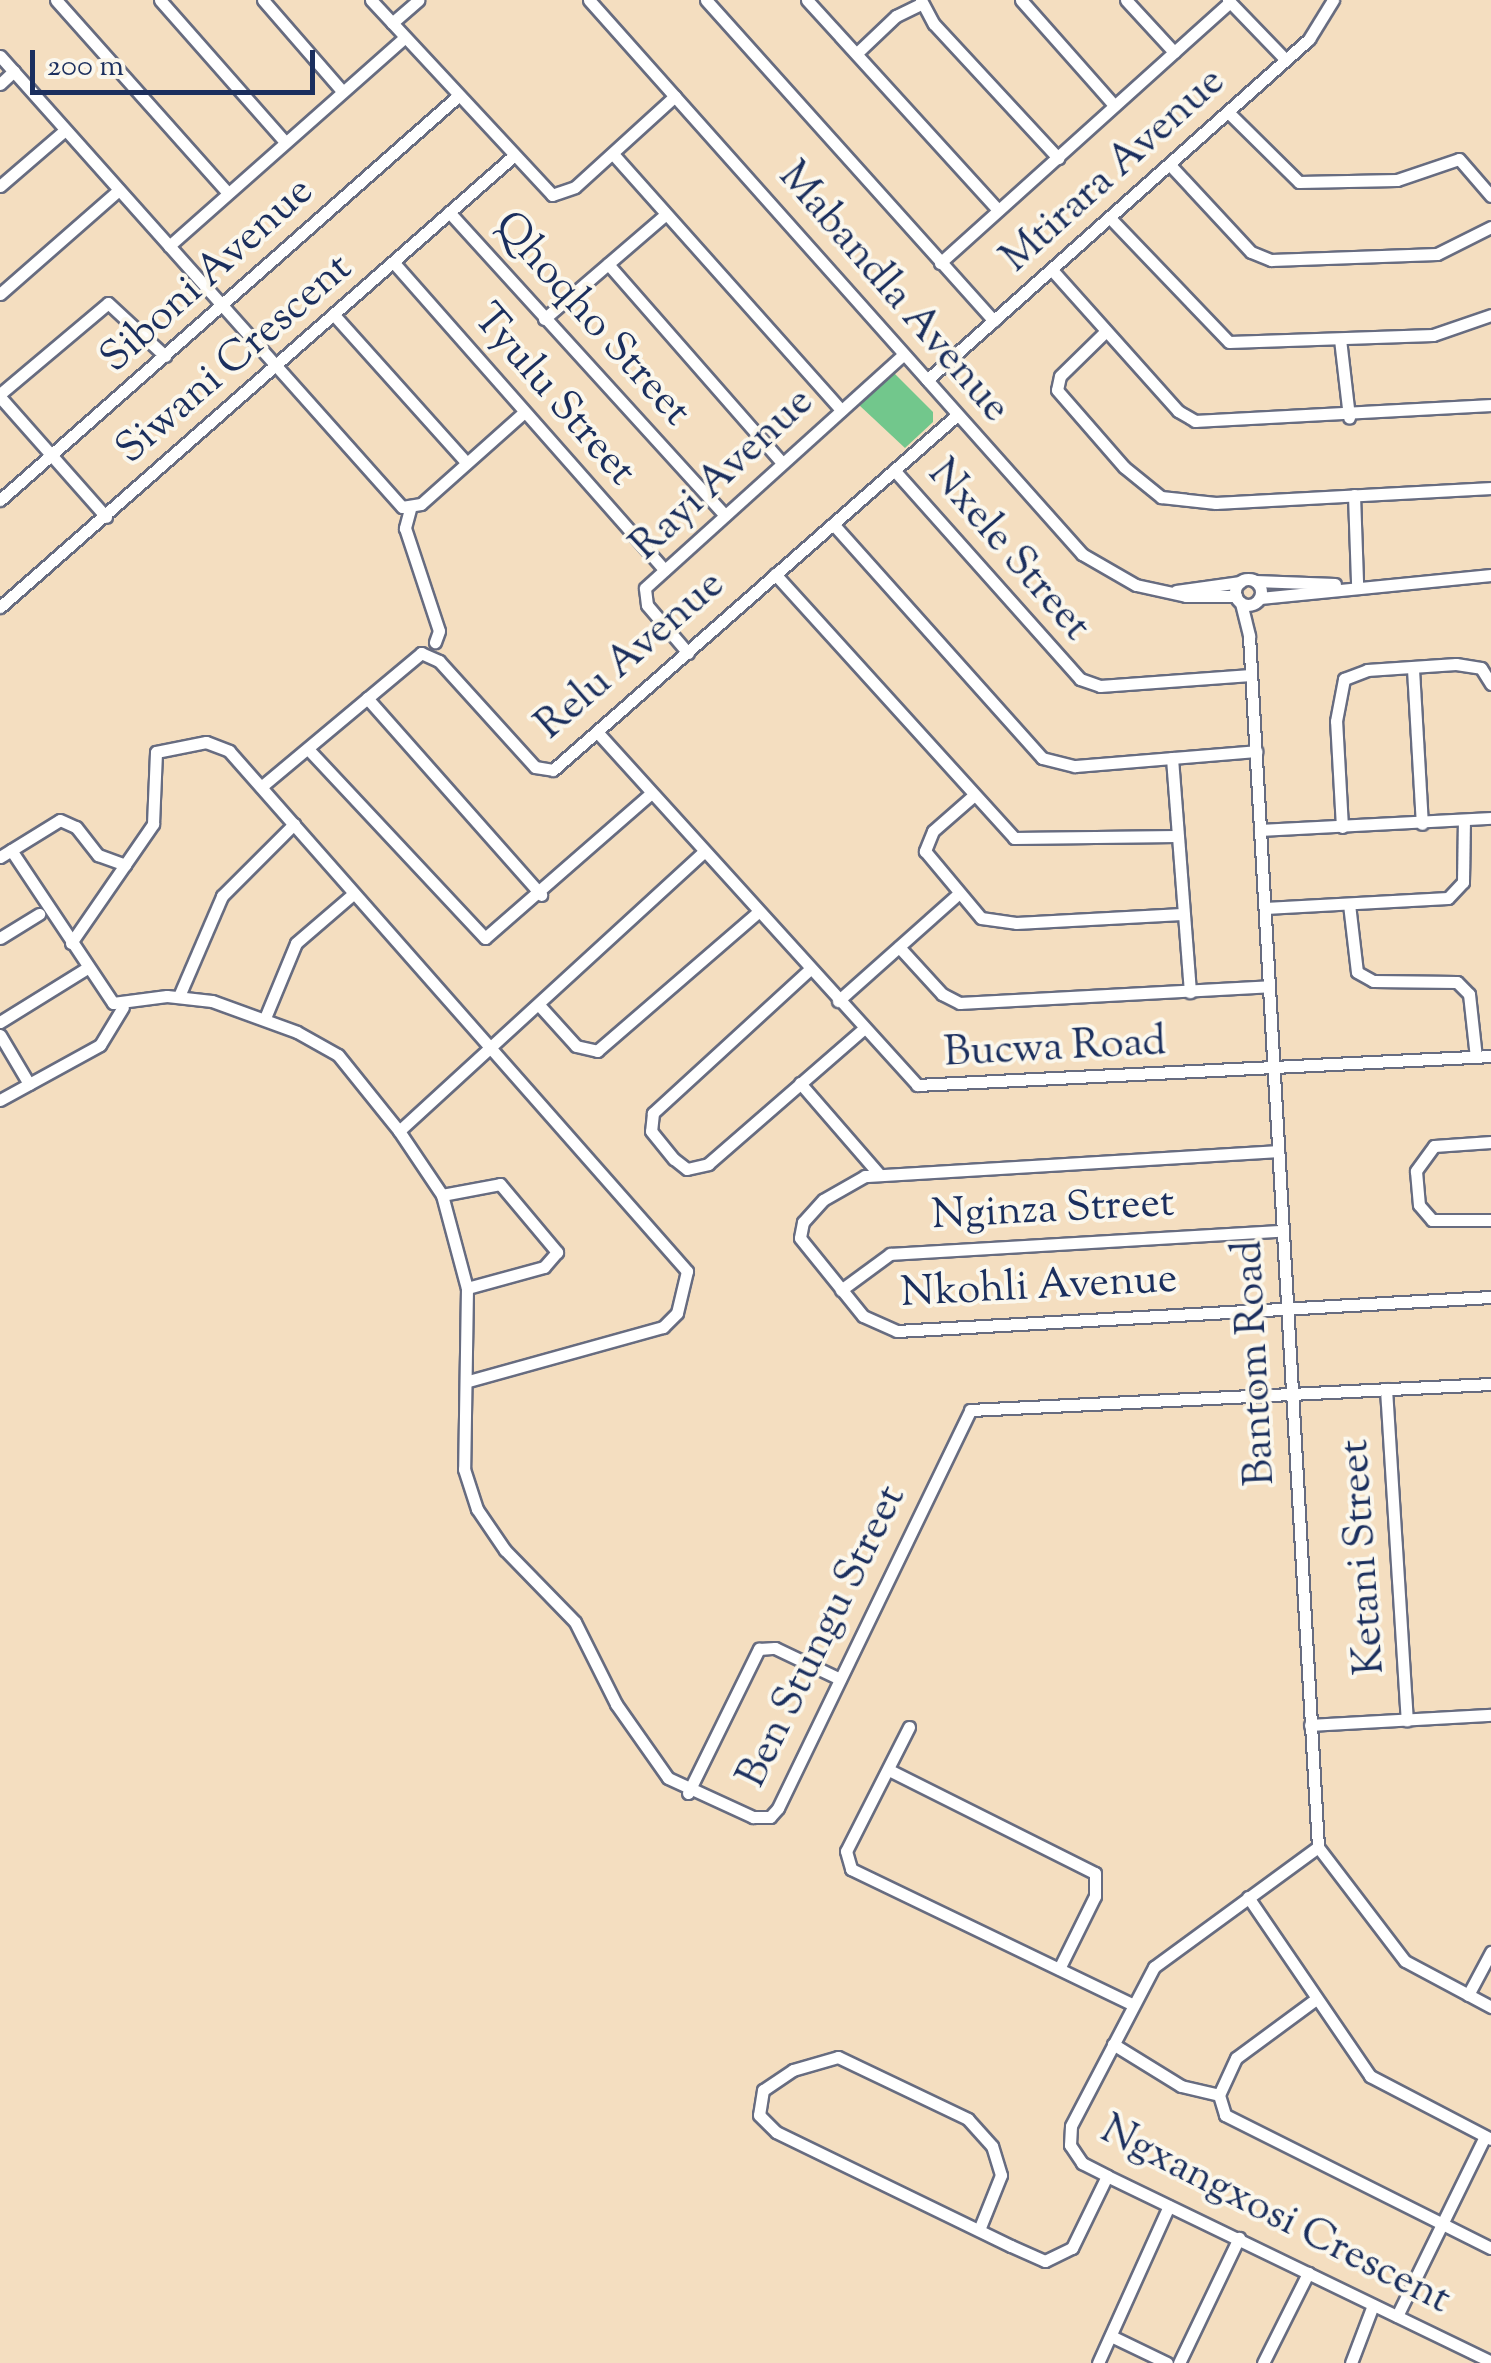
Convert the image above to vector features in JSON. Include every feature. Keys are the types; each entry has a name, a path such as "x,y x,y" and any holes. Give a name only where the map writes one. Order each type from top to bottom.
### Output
{"street":[{"path":"56,0 227,192"},
{"path":"160,0 284,142"},
{"path":"262,0 342,91"},
{"path":"372,0 511,158 552,196 569,191 676,96"},
{"path":"392,23 418,0"},
{"name":"Mabandla Avenue","path":"589,0 1082,554 1115,576 1172,592 1258,600"},
{"path":"706,0 994,321"},
{"path":"807,0 998,210"},
{"path":"1021,0 1114,105"},
{"path":"1126,0 1174,52"},
{"name":"Mtirara Avenue","path":"927,380 1286,60 1317,30 1333,0"},
{"path":"940,263 1228,1 1286,60"},
{"path":"857,53 896,16 921,2 1058,158"},
{"path":"168,246 404,38"},
{"path":"0,56 386,491 410,509"},
{"path":"0,84 14,72"},
{"name":"Siboni Avenue","path":"0,500 54,459 457,96"},
{"path":"1229,113 1299,182 1397,180 1452,160 1470,165 1491,196"},
{"path":"0,186 65,130"},
{"path":"612,154 841,410"},
{"name":"Siwani Crescent","path":"0,607 511,158"},
{"path":"1170,166 1251,252 1271,260 1437,254 1491,227"},
{"path":"0,294 118,190"},
{"name":"Qhoqho Street","path":"449,212 725,515"},
{"path":"544,319 665,215"},
{"path":"1111,220 1229,342 1433,335 1491,315"},
{"name":"Tyulu Street","path":"394,263 666,570"},
{"path":"608,264 782,463"},
{"path":"1052,270 1178,412 1195,421 1349,417 1491,405"},
{"path":"106,516 0,396 108,303 165,356"},
{"path":"334,315 466,462"},
{"path":"1106,331 1056,386 1150,491 1203,503 1491,488"},
{"path":"1340,339 1349,417"},
{"name":"Rayi Avenue","path":"688,653 644,599 646,588 903,354"},
{"path":"436,642 440,631 405,528 410,509 523,413"},
{"name":"Relu Avenue","path":"261,787 410,658 427,654 540,770 561,764 957,416"},
{"name":"Nxele Street","path":"894,470 1080,680 1100,686 1252,675"},
{"path":"1352,584 1354,494"},
{"path":"833,524 1042,758 1076,766 1256,751"},
{"path":"775,574 973,796 1020,841 1176,836"},
{"path":"1352,584 1258,600 1255,581 1352,584 1491,575"},
{"name":"Mabandla Avenue","path":"1172,592 1255,581"},
{"path":"1238,600 1240,582"},
{"name":"Bantom Road","path":"1238,600 1249,636 1252,675 1318,1848"},
{"name":"Bantom Road","path":"1249,636 1258,600"},
{"path":"1342,827 1337,690 1357,672 1474,665 1491,684"},
{"path":"1413,669 1422,824"},
{"path":"368,698 541,895"},
{"name":"Bucwa Road","path":"599,734 862,1030 910,1081 924,1087 1491,1056"},
{"path":"71,943 156,818 153,770 160,749 215,742 261,787 688,1271 677,1313 663,1327 468,1381"},
{"path":"308,749 477,935 488,938 541,895 650,794"},
{"path":"1172,758 1190,992"},
{"path":"973,796 926,843 931,865 980,918 999,924 1182,914"},
{"path":"1260,830 1491,818"},
{"path":"1265,908 1438,901 1455,893 1465,873 1464,820"},
{"path":"0,1100 100,1045 124,1007 108,999 5,854 65,821 98,855 125,865"},
{"path":"179,996 222,896 294,824"},
{"path":"399,1131 702,853"},
{"path":"265,1018 296,943 353,894"},
{"path":"838,1001 956,896"},
{"path":"1349,904 1357,972 1373,981 1457,982 1469,994 1476,1056"},
{"path":"538,1006 576,1046 597,1051 758,912"},
{"path":"0,938 38,914"},
{"path":"899,947 942,994 960,1002 1269,986"},
{"path":"0,1022 87,968"},
{"path":"809,970 652,1114 651,1131 681,1166 701,1167 862,1030"},
{"name":"Ben Stungu Street","path":"124,1007 179,996 265,1018 338,1055 399,1131 442,1195 467,1288 464,1469 476,1509 505,1550 575,1622 638,1740 688,1792 753,1817 770,1817 970,1410 1290,1394"},
{"path":"0,1035 29,1084"},
{"path":"800,1083 878,1174 1278,1152"},
{"path":"1491,1142 1442,1144 1424,1152 1416,1171 1422,1211 1440,1222 1491,1220"},
{"name":"Nkohli Avenue","path":"878,1174 837,1187 800,1230 804,1247 873,1324 897,1331 1491,1297"},
{"path":"442,1195 500,1184 558,1252 544,1267 467,1288"},
{"name":"Nginza Street","path":"841,1290 890,1254 1282,1231"},
{"path":"1290,1394 1491,1384"},
{"name":"Ketani Street","path":"1386,1389 1407,1720"},
{"path":"688,1792 759,1650 776,1648 840,1679"},
{"path":"1310,1725 1491,1715"},
{"path":"909,1726 846,1851 851,1869 1132,2004"},
{"path":"889,1770 1095,1873 1096,1896 1058,1969"},
{"path":"1318,1848 1396,1952 1491,2006"},
{"name":"Ngxangxosi Crescent","path":"1318,1848 1164,1956 1132,2004 1069,2138 1076,2158 1108,2176 1491,2362"},
{"path":"1248,1897 1370,2076 1488,2138 1396,2316"},
{"path":"1468,1995 1491,1952"},
{"path":"1219,2096 1241,2052 1316,1999"},
{"path":"1113,2044 1182,2086 1219,2096 1234,2122 1491,2248"},
{"path":"980,2230 1001,2175 992,2146 968,2119 838,2057 808,2063 764,2090 759,2115 776,2132 1037,2258 1059,2259 1072,2248 1108,2176"},
{"path":"1098,2363 1169,2206"},
{"path":"1179,2363 1239,2238"},
{"path":"1264,2363 1308,2273"},
{"path":"1351,2363 1373,2306"},
{"path":"1111,2336 1166,2363"}],"green space":[{"path":"894,373 933,412 933,422 905,448 859,405"}]}
